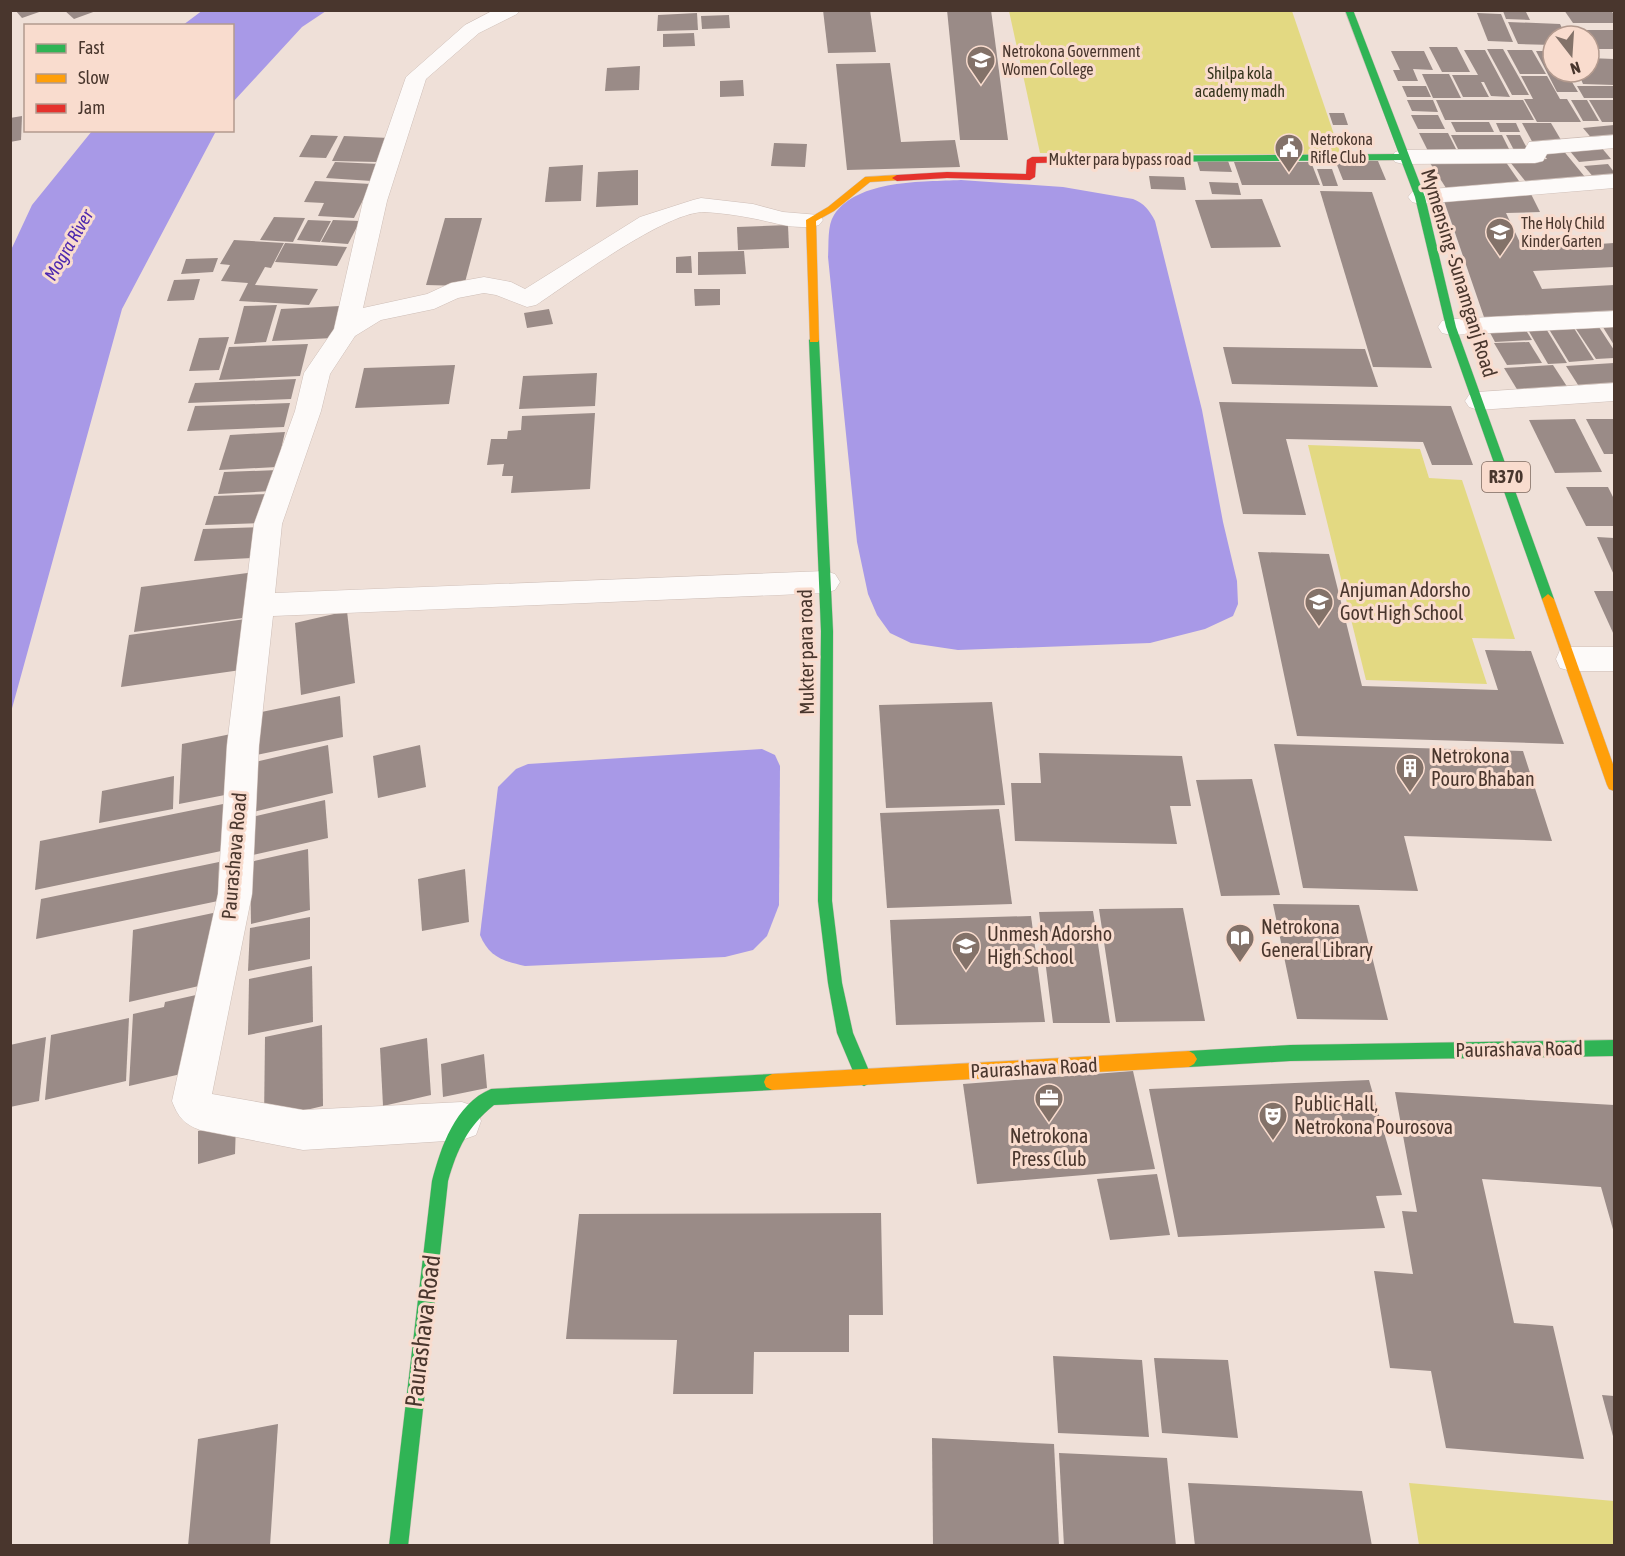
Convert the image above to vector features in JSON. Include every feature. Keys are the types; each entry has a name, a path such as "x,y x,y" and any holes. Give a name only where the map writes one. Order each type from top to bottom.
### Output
{"street":[{"path":"346,330 375,201 416,77 472,29 510,10"},
{"name":"Mymensing -Sunamganj Road","path":"1349,10 1420,197 1451,327 1614,785"},
{"path":"1403,157 1535,156 1537,147 1569,147 1614,142"},
{"name":"Mukter para bypass road","path":"811,220 831,209 868,179 947,176 1030,177 1032,160 1403,157"},
{"path":"1420,197 1614,181"},
{"path":"346,330 374,313 434,301 451,291 484,285 502,288 527,299 648,222 700,205 753,211 783,219 811,220"},
{"name":"Mukter para road","path":"811,220 815,411 827,631 825,901 835,983 845,1033 864,1078"},
{"path":"1451,327 1614,319"},
{"name":"Paurashava Road","path":"346,330 317,373 308,411 268,524 243,745 235,894 191,1101 200,1111 303,1130 462,1121"},
{"path":"1478,401 1614,392"},
{"path":"260,604 825,582"},
{"path":"1571,659 1614,659"},
{"name":"Paurashava Road","path":"398,1545 440,1181 453,1134 469,1113 491,1097 1290,1053 1614,1047"}],"green space":[{"name":"Shilpa kola academy madh","path":"1009,11 1292,11 1341,155 1040,153"},
{"path":"1308,445 1420,449 1429,478 1462,480 1515,639 1472,638 1487,684 1366,680"},
{"path":"1409,1483 1614,1501 1614,1545 1419,1545"}],"water":[{"path":"203,10 326,10 302,27 234,101 234,24 184,24"},
{"name":"Mogra River","path":"91,132 215,132 122,309 11,712 11,250 32,205"},
{"path":"961,180 1063,187 1133,199 1151,214 1155,221 1202,410 1223,522 1237,581 1238,604 1233,616 1205,629 1150,643 958,650 911,643 890,633 877,615 868,594 857,542 828,257 830,224 834,215 845,203 875,189 910,182"},
{"path":"762,749 775,755 780,766 779,905 767,936 753,950 725,957 525,966 503,960 488,948 480,935 498,787 516,769 528,764"}],"building":[{"path":"15,10 42,10 42,11 22,18"},
{"path":"64,10 96,10 96,11 74,19"},
{"path":"823,10 870,10 876,52 828,53"},
{"path":"947,10 991,10 1008,140 960,140"},
{"path":"1564,10 1611,10 1614,23 1573,23"},
{"path":"1503,11 1526,12 1530,20 1506,19"},
{"path":"697,13 698,30 657,31 658,15"},
{"path":"1477,13 1501,14 1513,42 1488,41"},
{"path":"729,15 730,28 702,29 701,16"},
{"path":"1508,22 1560,24 1541,24 1541,45 1518,44"},
{"path":"1601,30 1614,30 1614,49 1601,49"},
{"path":"694,33 695,46 663,47 663,34"},
{"path":"1429,47 1457,47 1470,72 1442,72"},
{"path":"1487,49 1503,49 1529,95 1512,95"},
{"path":"1464,50 1485,50 1510,97 1491,96 1484,82 1481,82 1489,97 1463,97 1452,75 1478,75"},
{"path":"1507,50 1532,50 1541,65 1541,74 1520,74"},
{"path":"1391,51 1424,51 1433,70 1413,69 1418,81 1398,81 1393,70 1400,70"},
{"path":"1536,51 1541,51 1541,61"},
{"path":"1601,58 1614,59 1614,85 1583,84 1601,84"},
{"path":"890,63 901,142 955,140 960,167 847,170 836,64"},
{"path":"640,66 639,90 605,91 607,68"},
{"path":"1422,74 1449,74 1461,98 1433,98"},
{"path":"1521,76 1541,76 1541,84 1552,84 1560,99 1567,99 1581,122 1537,122 1524,99 1533,99"},
{"path":"743,80 744,96 720,97 720,81"},
{"path":"1553,84 1573,84 1578,92 1557,92"},
{"path":"1402,86 1426,86 1431,97 1407,97"},
{"path":"1577,86 1614,86 1614,98 1584,98"},
{"path":"1407,100 1433,100 1438,112 1412,111"},
{"path":"1436,100 1523,100 1534,120 1445,120"},
{"path":"1571,100 1587,100 1599,121 1583,121"},
{"path":"1589,100 1614,100 1614,122 1602,122"},
{"path":"1329,113 1344,113 1348,125 1333,125"},
{"path":"1411,115 1438,115 1445,129 1418,129"},
{"path":"22,116 21,140 10,142 10,118"},
{"path":"1451,122 1489,122 1494,132 1456,132"},
{"path":"1496,123 1516,123 1520,132 1500,132"},
{"path":"1522,123 1551,123 1564,145 1534,145"},
{"path":"1614,125 1614,139 1594,141 1583,128"},
{"path":"1419,133 1448,133 1457,151 1428,151"},
{"path":"311,135 338,136 326,158 299,157"},
{"path":"1451,135 1502,135 1511,153 1460,153"},
{"path":"1506,135 1520,135 1530,154 1516,154"},
{"path":"344,136 389,138 378,162 332,161"},
{"path":"774,143 807,144 805,167 771,166"},
{"path":"1601,147 1611,159 1579,162 1569,150"},
{"path":"1562,149 1585,177 1526,182 1510,162 1547,159 1541,151"},
{"path":"1503,158 1521,184 1446,188 1430,163"},
{"path":"1335,160 1378,161 1386,180 1343,180"},
{"path":"1197,161 1228,161 1232,172 1200,171"},
{"path":"335,162 380,164 372,181 326,178"},
{"path":"1234,162 1311,162 1320,185 1242,185"},
{"path":"1608,164 1614,172 1614,177 1595,179 1584,166"},
{"path":"583,165 581,201 545,202 549,167"},
{"path":"1317,169 1332,169 1338,186 1323,186"},
{"path":"638,170 638,205 596,207 598,172"},
{"path":"1149,176 1184,177 1186,190 1151,189"},
{"path":"315,181 371,184 354,218 318,216 324,203 304,202"},
{"path":"1209,182 1238,183 1241,195 1212,194"},
{"path":"1320,191 1372,192 1432,368 1373,367"},
{"path":"1530,192 1540,212 1506,213 1523,249 1614,243 1614,267 1533,271 1542,289 1614,285 1614,313 1485,320 1442,195"},
{"path":"1262,199 1281,247 1211,248 1195,200"},
{"path":"274,217 305,218 293,242 260,240"},
{"path":"445,218 482,218 464,286 426,285"},
{"path":"308,220 331,221 320,242 297,240"},
{"path":"333,220 360,221 348,244 321,242"},
{"path":"788,225 789,248 738,250 737,227"},
{"path":"234,240 284,243 271,268 265,267 255,285 318,289 309,305 239,301 248,283 221,281 230,265 220,264"},
{"path":"285,243 347,247 337,266 275,262"},
{"path":"744,251 746,274 698,275 698,252"},
{"path":"691,256 692,273 676,273 676,257"},
{"path":"218,258 213,272 181,274 186,259"},
{"path":"200,279 194,300 167,301 174,280"},
{"path":"694,289 720,289 720,305 695,306"},
{"path":"277,305 266,342 234,344 244,306"},
{"path":"340,306 333,338 272,341 281,309"},
{"path":"549,309 553,324 527,328 524,313"},
{"path":"1614,323 1614,345 1601,324"},
{"path":"1597,324 1614,350 1614,358 1596,359 1574,326"},
{"path":"1572,325 1594,360 1569,362 1547,326"},
{"path":"1524,327 1532,340 1495,342 1488,329"},
{"path":"1545,327 1567,363 1548,364 1527,328"},
{"path":"229,337 219,370 189,371 199,338"},
{"path":"1529,342 1542,363 1507,365 1494,343"},
{"path":"308,344 300,376 219,380 229,347"},
{"path":"1223,347 1365,349 1378,387 1232,384"},
{"path":"1614,363 1614,386 1580,388 1566,366"},
{"path":"455,365 449,404 355,408 364,368"},
{"path":"1553,365 1568,388 1518,391 1504,368"},
{"path":"597,373 595,406 519,409 523,376"},
{"path":"296,379 291,399 188,403 195,383"},
{"path":"1219,402 1451,406 1473,465 1432,465 1423,442 1286,439 1306,515 1243,514"},
{"path":"290,403 284,427 187,431 195,406"},
{"path":"595,413 590,489 511,493 513,476 502,476 504,464 487,465 491,439 507,439 508,431 521,430 522,416"},
{"path":"1575,419 1602,472 1555,473 1529,420"},
{"path":"1586,419 1614,419 1614,454 1604,454"},
{"path":"285,432 277,467 219,470 230,435"},
{"path":"278,470 272,491 218,494 224,472"},
{"path":"1566,487 1608,487 1614,499 1614,526 1586,526"},
{"path":"269,494 262,523 205,525 214,496"},
{"path":"260,527 252,558 194,561 203,529"},
{"path":"1597,537 1614,538 1614,575"},
{"path":"1258,552 1329,554 1362,686 1498,690 1485,650 1531,651 1564,744 1297,736"},
{"path":"255,572 251,617 134,632 141,587"},
{"path":"1594,591 1614,591 1614,635"},
{"path":"347,611 355,683 301,695 295,623"},
{"path":"253,618 248,669 121,687 129,635"},
{"path":"340,696 343,737 252,756 251,714"},
{"path":"992,702 1005,805 886,808 879,705"},
{"path":"236,733 235,793 179,804 182,744"},
{"name":"Netrokona Pouro Bhaban","path":"1274,744 1523,751 1552,841 1404,836 1418,891 1303,888"},
{"path":"328,745 333,793 253,812 251,763"},
{"path":"420,745 426,787 378,798 373,756"},
{"path":"1039,753 1182,756 1191,806 1170,806 1177,844 1015,841 1011,783 1041,783"},
{"path":"174,776 173,809 99,823 102,791"},
{"path":"1252,779 1280,895 1221,896 1196,780"},
{"path":"325,800 328,838 253,855 252,817"},
{"path":"228,803 226,850 35,890 40,841"},
{"path":"999,809 1012,904 887,908 880,813"},
{"path":"308,849 310,910 251,924 250,862"},
{"path":"219,862 218,901 36,939 41,899"},
{"path":"465,869 469,922 422,931 418,879"},
{"path":"1273,904 1359,905 1388,1020 1297,1019"},
{"path":"1183,908 1205,1021 1116,1022 1099,909"},
{"path":"1093,911 1110,1023 1053,1023 1039,912"},
{"path":"213,913 212,983 129,1002 133,930"},
{"name":"Unmesh Adorsho High School","path":"1031,916 1045,1022 896,1025 890,920"},
{"path":"310,917 310,959 248,971 250,928"},
{"path":"312,966 313,1022 248,1035 249,979"},
{"path":"196,995 194,1071 129,1086 133,1014 164,1007 165,1002"},
{"path":"129,1018 126,1081 45,1100 51,1035"},
{"path":"322,1025 323,1106 264,1120 265,1037"},
{"path":"46,1037 39,1101 10,1107 10,1045"},
{"path":"427,1038 431,1095 383,1106 380,1048"},
{"path":"484,1054 487,1088 443,1097 441,1064"},
{"path":"1133,1071 1155,1169 977,1184 963,1084"},
{"name":"Public Hall, Netrokona Pourosova","path":"1369,1080 1402,1195 1376,1196 1385,1228 1178,1237 1149,1089"},
{"path":"1395,1092 1614,1105 1614,1233 1601,1187 1482,1179 1514,1323 1553,1326 1584,1459 1446,1448 1431,1371 1390,1368 1374,1271 1413,1274 1402,1211 1417,1212"},
{"path":"236,1122 235,1154 198,1164 198,1131"},
{"path":"1157,1174 1170,1235 1110,1240 1097,1179"},
{"path":"881,1213 883,1315 849,1315 849,1352 754,1352 753,1394 673,1394 677,1340 566,1339 579,1214"},
{"path":"1053,1356 1142,1360 1149,1437 1058,1433"},
{"path":"1154,1358 1228,1360 1238,1438 1162,1433"},
{"path":"1602,1395 1614,1396 1614,1440"},
{"path":"278,1424 270,1546 188,1546 198,1439"},
{"path":"932,1438 1054,1444 1059,1546 933,1546"},
{"path":"1059,1453 1167,1458 1176,1546 1064,1546"},
{"path":"1188,1483 1362,1491 1372,1546 1195,1546"}],"traffic: fast":[{"path":"1349,10 1420,197 1451,327 1548,599"},
{"path":"1112,159 1403,157"},
{"path":"814,340 827,631 825,901 835,983 845,1033 864,1078"},
{"path":"1189,1059 1290,1053 1614,1048"},
{"path":"398,1546 440,1181 456,1134 470,1115 491,1097 772,1082"}],"traffic: slow":[{"path":"814,340 811,220 831,209 868,179 897,178"},
{"path":"1548,599 1614,785"},
{"path":"772,1082 1189,1059"}],"traffic: jam":[{"path":"897,178 947,175 1030,177 1032,160 1112,159"}],"place":[{"name":"Netrokona Government Women College","path":"981,86"},
{"name":"Netrokona Rifle Club","path":"1289,174"},
{"name":"The Holy Child Kinder Garten","path":"1500,258"},
{"name":"Anjuman Adorsho Govt High School","path":"1319,628"},
{"name":"Netrokona Pouro Bhaban","path":"1410,794"},
{"name":"Netrokona General Library","path":"1240,964"},
{"name":"Unmesh Adorsho High School","path":"966,972"},
{"name":"Netrokona Press Club","path":"1049,1124"},
{"name":"Public Hall, Netrokona Pourosova","path":"1273,1142"}]}
